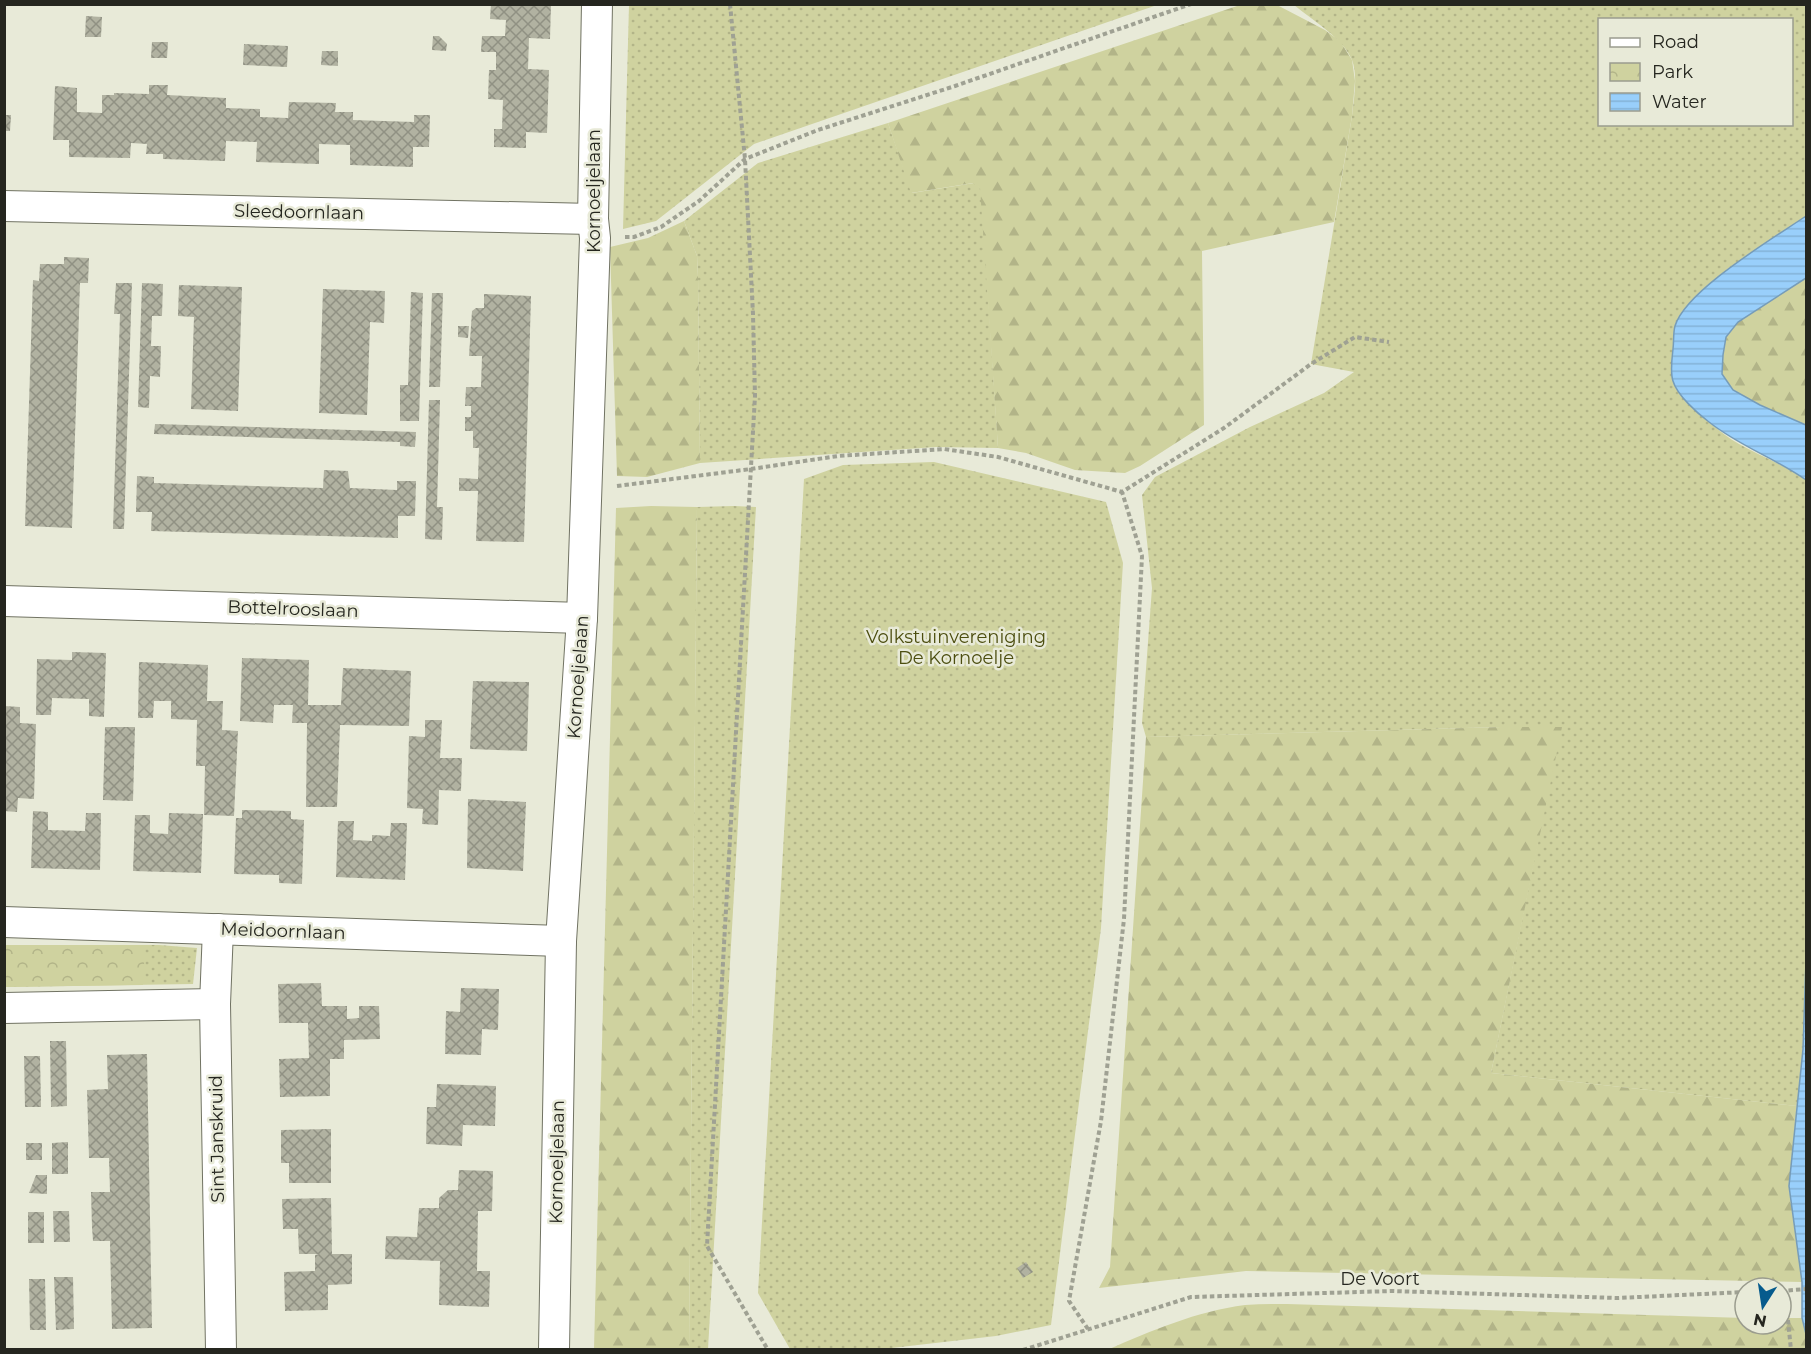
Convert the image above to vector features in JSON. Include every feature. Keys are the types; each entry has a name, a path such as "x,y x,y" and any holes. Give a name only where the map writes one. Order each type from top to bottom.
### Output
{"street":[{"name":"Kornoeljelaan","path":"554,1350 561,940 582,618 587,491 597,4"},
{"name":"Sleedoornlaan","path":"4,206 594,228"},
{"name":"Bottelrooslaan","path":"4,601 582,618"},
{"name":"Meidoornlaan","path":"4,922 561,940"},
{"name":"Sint Janskruid","path":"218,929 215,1004 221,1350"},
{"path":"4,1008 215,1004"}],"path":[{"path":"730,4 745,159 755,384 707,1246 768,1350"},
{"path":"594,228 634,237 661,227 699,201 745,159 818,130 955,86 1191,4"},
{"path":"587,491 838,456 944,448 998,457 1122,492 1224,428 1311,364 1354,337 1389,342"},
{"path":"1088,1329 1069,1301 1101,1121 1124,919 1142,556 1122,492"},
{"name":"De Voort","path":"1023,1350 1191,1297 1392,1291 1618,1298 1733,1293"}],"green space":[{"path":"629,4 1157,5 754,144 656,221 623,229"},
{"path":"1240,5 1277,5 1325,30 1340,41 1352,60 1355,81 1352,116 1334,222 1202,251 1204,425 1140,466 1125,473 1075,470 1026,453 998,448 980,188 973,183 911,193 888,123"},
{"path":"1294,5 1806,5 1806,216 1726,270 1687,402 1732,440 1806,480 1806,961 1803,1049 1797,1106 1491,1073 1561,727 1146,737 1142,723 1152,588 1142,495 1155,477 1250,427 1324,393 1354,372 1311,364 1355,87 1355,73 1348,52 1326,30"},
{"path":"888,123 912,193 974,183 981,188 998,448 936,447 700,463 697,256 684,221 758,163"},
{"path":"684,221 697,256 700,463 647,477 617,476 610,247 648,238"},
{"path":"1806,278 1806,425 1732,390 1722,374 1726,337 1738,322"},
{"name":"Volkstuinvereniging De Kornoelje","path":"934,462 1106,502 1123,563 1101,928 1051,1325 996,1336 883,1349 790,1349 758,1293 804,479 843,465"},
{"path":"697,507 756,507 708,1349 689,1350"},
{"path":"697,507 689,1349 594,1349 616,508"},
{"path":"1562,727 1491,1073 1797,1106 1789,1186 1802,1282 1793,1282 1793,1276 1733,1276 1733,1281 1246,1271 1099,1288 1110,1267 1146,737"},
{"path":"4,945 159,945 197,948 193,984 5,987"},
{"path":"5,945 145,945 143,985 5,987"},
{"path":"1287,1304 1733,1318 1733,1336 1793,1336 1793,1318 1802,1318 1806,1334 1806,1350 1107,1350 1192,1317 1245,1305"}],"water":[{"path":"1806,216 1806,278 1738,322 1726,337 1722,374 1733,390 1760,405 1806,425 1806,480 1732,438 1704,418 1679,392 1673,381 1671,369 1675,326 1682,312 1713,281"},
{"path":"1806,961 1806,1334 1802,1318 1802,1282 1789,1186 1803,1049"}],"building":[{"path":"491,4 551,4 550,39 529,38 528,69 549,70 547,133 526,132 526,148 494,147 494,129 502,129 503,100 488,99 489,70 496,70 496,52 481,52 482,36 505,36 506,20 490,19"},
{"path":"86,16 102,17 101,37 85,37"},
{"path":"433,36 439,36 447,44 446,51 432,50"},
{"path":"152,42 168,42 167,58 151,58"},
{"path":"244,44 288,46 287,67 243,65"},
{"path":"322,51 338,51 338,66 321,65"},
{"path":"149,85 168,85 167,95 226,98 226,108 260,109 260,117 288,118 289,102 336,103 335,112 353,112 353,120 414,122 414,115 430,115 429,147 413,147 413,167 350,165 350,145 319,144 319,164 256,162 257,142 226,141 225,161 163,159 163,154 146,154 147,144 131,143 130,158 69,157 69,140 53,140 55,86 77,88 77,112 102,113 102,95 149,94"},
{"path":"4,115 11,115 10,131 4,131"},
{"path":"64,257 89,258 88,283 80,283 72,528 25,526 33,280 39,281 40,264 64,264"},
{"path":"116,283 132,283 124,529 113,529 120,314 114,314"},
{"path":"142,283 163,284 162,316 152,316 151,346 161,346 160,377 150,376 149,408 138,407"},
{"path":"179,285 242,287 238,411 191,409 194,317 178,316"},
{"path":"323,289 385,291 384,323 370,322 367,415 319,413"},
{"path":"411,292 423,293 419,421 400,421 400,385 408,385"},
{"path":"432,293 443,293 440,387 429,387"},
{"path":"484,294 531,296 524,542 476,541 478,491 459,491 459,478 478,479 479,448 473,448 473,431 465,431 465,417 471,417 471,406 465,406 466,387 481,387 482,356 469,356 472,311 476,308 484,308"},
{"path":"458,326 469,326 468,338 458,337"},
{"path":"429,400 440,400 437,507 443,507 442,540 425,539"},
{"path":"155,424 416,432 415,447 400,446 400,442 154,434"},
{"path":"324,470 348,471 350,488 397,490 397,481 416,481 415,516 398,516 398,538 151,531 152,512 136,512 137,476 154,477 154,483 323,488"},
{"path":"72,652 106,653 104,717 89,716 89,699 52,698 51,715 36,715 37,659 72,660"},
{"path":"242,658 309,660 308,705 341,705 343,668 411,671 409,726 340,725 337,807 306,807 307,723 292,723 293,705 274,705 273,723 240,721"},
{"path":"139,662 208,665 207,701 223,701 222,730 238,731 234,816 204,815 205,766 196,766 197,720 171,719 171,701 154,701 153,718 138,718"},
{"path":"473,681 529,682 527,751 470,749"},
{"path":"4,706 20,707 20,723 36,724 34,799 18,798 17,812 4,811"},
{"path":"425,720 442,720 440,758 462,758 461,791 439,790 438,825 422,824 423,809 407,808 409,736 425,737"},
{"path":"105,727 135,727 133,801 103,800"},
{"path":"468,799 526,802 523,871 467,868"},
{"path":"242,810 291,811 291,819 304,820 302,884 279,883 279,875 234,874 236,818 242,818"},
{"path":"33,811 48,812 48,830 85,831 86,813 101,813 100,870 31,868"},
{"path":"169,813 203,814 201,873 133,871 135,815 150,815 150,833 168,834"},
{"path":"338,821 354,821 353,840 372,841 372,835 390,836 391,823 407,823 405,880 336,877"},
{"path":"321,983 322,1006 347,1006 347,1019 359,1018 359,1006 379,1006 380,1039 344,1040 344,1059 330,1059 330,1096 280,1097 279,1059 309,1058 308,1023 279,1023 278,984"},
{"path":"461,988 499,989 498,1030 482,1029 481,1055 445,1054 446,1011 460,1012"},
{"path":"50,1041 66,1041 67,1106 51,1107"},
{"path":"147,1054 152,1328 112,1329 110,1241 93,1241 91,1192 110,1192 109,1158 89,1158 87,1090 108,1089 107,1055"},
{"path":"24,1056 40,1056 41,1107 25,1107"},
{"path":"437,1084 496,1086 495,1126 463,1125 462,1146 426,1144 427,1107 436,1107"},
{"path":"331,1129 331,1183 289,1183 289,1163 281,1163 281,1130"},
{"path":"68,1142 68,1174 52,1174 52,1143"},
{"path":"26,1143 42,1143 42,1160 26,1160"},
{"path":"459,1170 493,1171 492,1211 478,1211 477,1271 490,1271 489,1307 439,1305 440,1261 385,1259 386,1236 417,1237 419,1208 439,1208 439,1198 448,1190 458,1190"},
{"path":"36,1175 47,1175 47,1194 29,1193"},
{"path":"331,1198 332,1254 352,1254 352,1284 328,1285 328,1310 285,1311 284,1272 315,1271 315,1255 319,1254 299,1254 298,1229 283,1229 282,1199"},
{"path":"53,1211 69,1211 70,1242 54,1242"},
{"path":"28,1212 44,1212 44,1243 28,1243"},
{"path":"1026,1262 1033,1272 1023,1278 1017,1268"},
{"path":"54,1277 73,1277 74,1329 56,1330"},
{"path":"29,1279 45,1279 46,1330 30,1330"}]}
